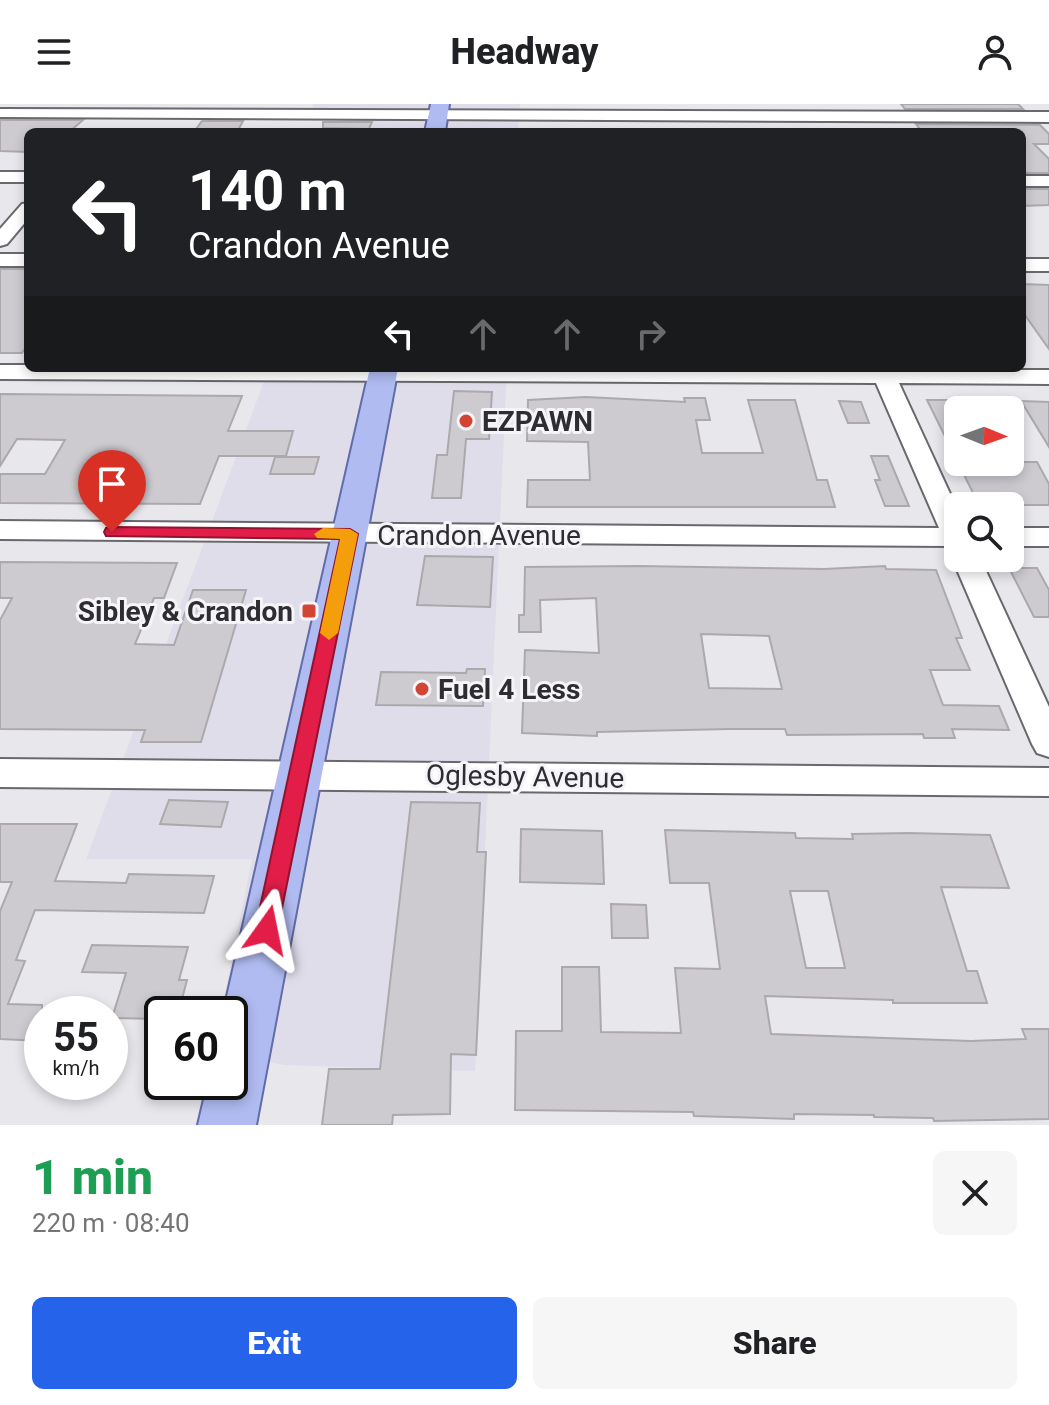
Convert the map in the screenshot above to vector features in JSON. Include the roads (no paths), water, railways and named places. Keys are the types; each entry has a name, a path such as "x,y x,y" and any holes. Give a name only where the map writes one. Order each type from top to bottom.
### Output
{"main road":[{"path":"227,1125 383,372"}],"street":[{"path":"97,128 114,108"},
{"path":"0,113 114,108 438,117 765,110 1049,117"},
{"path":"0,177 24,177"},
{"path":"1026,181 1049,181"},
{"path":"0,240 24,213"},
{"path":"0,260 24,260"},
{"path":"1026,265 1049,265"},
{"path":"0,372 24,372"},
{"path":"944,508 882,372 1049,377"},
{"name":"Crandon Avenue","path":"0,530 944,543"},
{"path":"1024,537 1049,537"},
{"path":"973,572 1049,744"},
{"name":"Oglesby Avenue","path":"0,773 1049,782"}],"place":[{"name":"EZPAWN","path":"466,421"},
{"name":"Sibley & Crandon","path":"309,611"},
{"name":"Fuel 4 Less","path":"422,689"}]}
